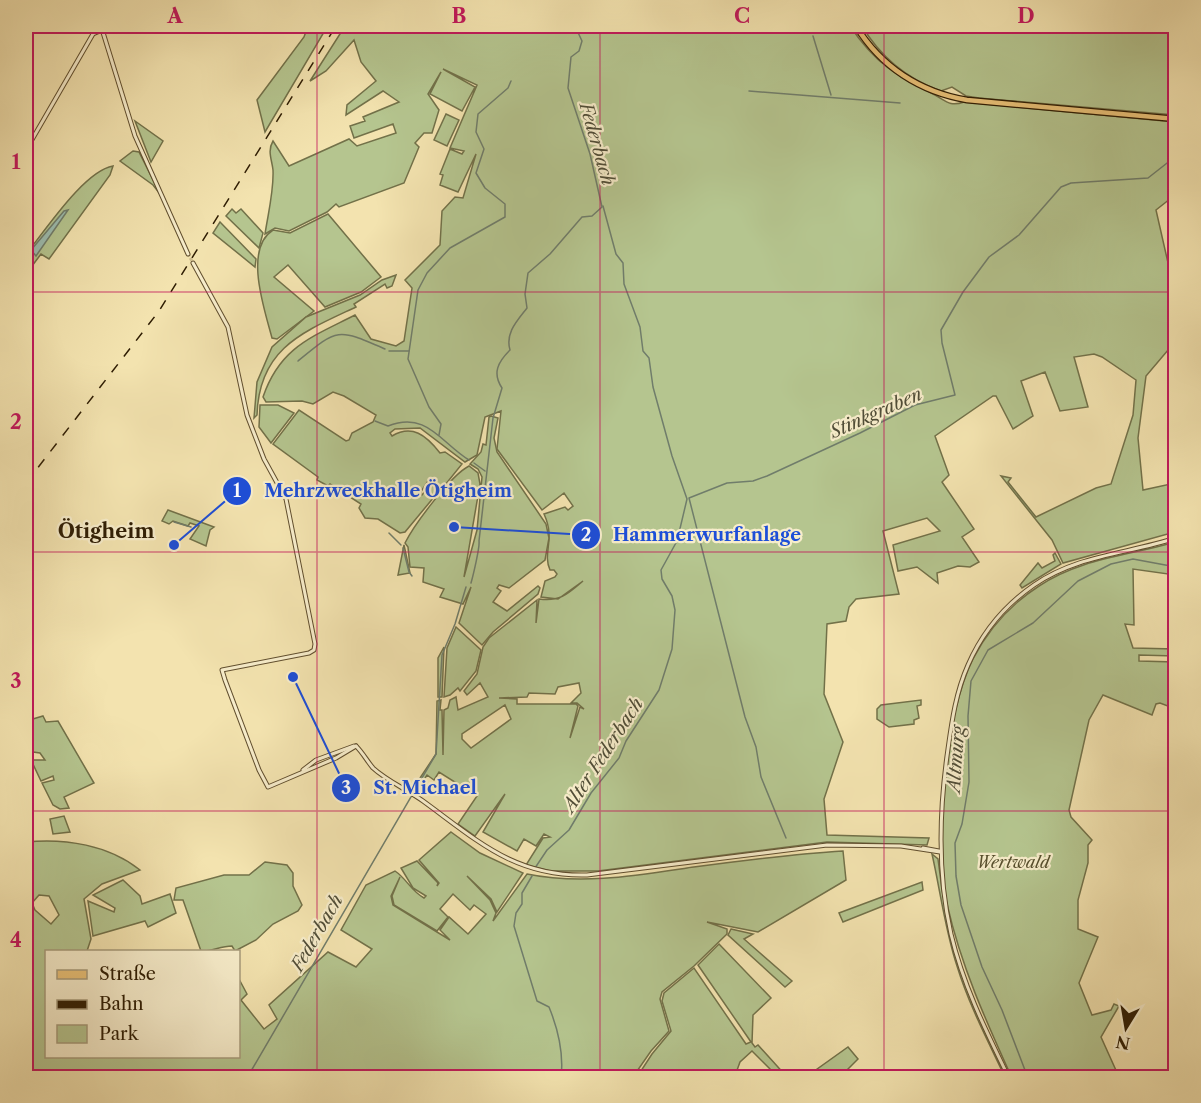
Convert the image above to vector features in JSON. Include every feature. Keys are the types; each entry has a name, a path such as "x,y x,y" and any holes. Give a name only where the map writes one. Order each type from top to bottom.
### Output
{"main road":[{"path":"856,26 872,49 893,68 914,82 944,95 967,100 1176,119"}],"street":[{"path":"101,26 135,136 188,254"},
{"path":"26,150 92,36 102,30"},
{"path":"193,263 228,327 247,415 264,459 286,499 305,590 314,650 274,661 222,670 251,752 268,787 303,770 336,758 356,746"},
{"path":"1010,1077 979,1017 957,958 944,897 940,837 944,775 958,693 974,653 993,623 1024,592 1065,567 1094,557 1176,538"},
{"path":"303,770 316,760 342,748 356,746"},
{"path":"356,746 379,772 488,849 513,863 532,870 562,875 587,874 811,847 870,845 930,848 940,852"},
{"path":"930,848 940,837"},
{"path":"918,848 940,852"}],"green space":[{"path":"308,26 327,27 265,132 257,100 304,37"},
{"path":"345,26 850,26 868,50 887,67 948,103 964,102 1175,122 1175,195 1156,210 1171,276 1174,343 1146,376 1138,438 1143,490 1171,484 1169,449 1175,445 1175,532 1063,563 1052,540 1001,476 1011,478 1008,482 1036,517 1096,488 1111,484 1133,415 1136,380 1094,354 1074,357 1088,407 1060,411 1045,372 1021,381 1033,416 1013,429 996,396 993,396 935,436 949,475 942,482 974,529 962,537 979,562 970,567 958,566 937,573 938,583 917,567 898,571 893,545 940,531 927,518 883,531 899,594 856,599 849,607 846,621 827,624 824,694 843,742 824,799 827,835 929,838 927,845 827,842 598,871 550,871 526,865 543,838 550,837 544,834 536,846 524,839 517,851 483,832 505,794 475,836 458,824 477,796 439,772 434,780 427,775 416,792 412,790 436,754 437,701 441,700 443,755 444,710 448,708 450,700 456,697 458,710 488,697 480,683 467,695 464,691 477,674 483,647 489,638 537,600 536,623 539,599 555,599 541,597 545,581 557,574 554,570 550,570 548,563 549,531 544,514 565,507 568,510 573,506 564,493 542,510 497,449 501,411 485,417 477,455 465,462 420,428 395,429 390,433 392,436 406,431 418,433 440,453 445,452 462,464 441,490 428,481 420,493 422,495 431,484 439,491 405,532 400,533 378,519 365,518 359,508 361,504 330,484 328,486 317,480 318,477 273,444 299,410 346,441 352,433 373,422 376,415 333,392 313,404 302,401 266,402 263,397 278,366 288,355 311,337 355,315 371,339 396,346 404,341 412,288 405,280 440,245 442,211 455,197 463,198 476,154 458,192 440,185 443,175 440,174 450,149 462,154 464,151 450,148 477,85 443,69 475,87 462,111 430,94 441,72 428,94 439,110 432,133 424,133 415,143 419,147 404,183 339,207 336,204 327,212 289,231 275,228 265,234 273,186 270,152 273,141 289,166 349,139 357,146 396,133 393,124 354,138 350,126 365,121 363,117 399,102 383,91 346,115 347,105 376,81 361,62 354,40 326,71 310,81","holes":["579,683 581,693 571,703 577,703 584,709 580,707 570,738 578,706 576,704 517,704 517,699 499,698 527,697 529,693 555,694 558,687","505,705 511,719 471,748 462,739 462,734"]},
{"path":"862,26 1175,26 1175,115 979,98 966,96 952,87 941,91 916,80 895,65 877,47"},
{"path":"446,114 459,120 447,146 434,140"},
{"path":"135,121 163,141 151,162"},
{"path":"133,151 139,152 160,194 153,185 120,161"},
{"path":"113,166 110,175 49,259 41,254 32,266 30,264 33,260 26,254 54,217 90,179 102,170"},
{"path":"232,209 236,213 241,209 263,233 259,248 226,216"},
{"path":"328,214 381,277 361,292 325,307 288,265 274,277 314,311 277,339 272,338 259,281 259,251 264,239 273,230 290,233"},
{"path":"220,222 256,259 255,267 213,233"},
{"path":"396,275 392,286 387,288 385,284 354,304 356,307 318,325 287,345 275,358 266,373 260,392 257,415 254,418 257,382 272,347 306,317 360,295 382,280"},
{"path":"260,405 278,405 294,413 271,443 259,427"},
{"path":"489,417 498,418 494,438 497,452 546,524 549,538 545,560 509,588 499,585 497,588 501,591 493,602 507,611 538,586 540,588 538,594 493,632 482,645 459,623 471,587 463,604 440,597 444,589 423,582 424,568 410,567 408,547 405,543 424,513 443,490 469,466 478,473 480,484 464,577 477,530 482,477 478,469 470,464 481,452 483,444 486,445"},
{"path":"168,510 214,527 210,530 206,546 190,539 199,526 190,523 188,526 173,521 169,524 162,521"},
{"name":"Wertwald","path":"1175,542 1175,575 1133,569 1134,625 1125,624 1133,648 1175,649 1175,656 1139,655 1139,661 1175,662 1173,708 1160,703 1156,704 1152,715 1103,695 1089,720 1069,810 1071,817 1092,840 1088,845 1088,863 1078,900 1078,929 1098,937 1079,983 1092,1015 1111,1010 1114,1004 1119,1006 1101,1037 1119,1077 1012,1078 967,971 947,904 943,879 941,815 944,780 955,712 963,683 973,659 993,628 1010,609 1039,586 1088,563"},
{"path":"404,545 410,573 398,575"},
{"path":"1055,553 1061,564 1022,588 1020,585 1038,563 1042,568 1055,561 1053,555"},
{"path":"456,627 481,650 476,671 460,691 458,688 444,697 447,648"},
{"path":"444,647 442,697 438,697 438,658"},
{"path":"921,700 921,705 917,706 919,718 914,720 914,724 889,727 877,719 877,709 881,705"},
{"path":"43,716 46,722 58,721 94,783 64,797 69,808 60,809 53,805 42,783 54,780 53,776 41,781 31,760 45,760 40,753 26,751 26,721"},
{"path":"64,816 70,832 53,834 50,819"},
{"path":"451,832 480,853 523,873 497,912 491,899 467,876 490,900 496,913 493,921 527,874 567,879 607,878 765,858 843,851 846,880 758,932 707,922 727,929 727,934 694,966 662,992 660,999 669,1031 651,1051 633,1077 26,1077 26,842 56,841 86,845 128,861 140,870 102,884 84,899 91,939 87,950 45,950 45,1058 240,1058 240,981 247,994 241,1000 264,1029 277,1019 269,1005 328,952 356,967 372,949 341,930 366,885 395,871 415,892 424,898 426,896 413,888 401,868 417,861 438,883 437,886 439,883 419,860","holes":["400,877 392,896 394,905 437,931 448,917 440,909 453,894 470,910 474,905 486,914 468,934 449,917 440,930 450,940 393,905 391,896","39,895 49,896 59,915 51,924 35,910 32,903"]},
{"path":"932,854 938,859 954,946 972,997 1008,1077 1005,1077 992,1050 962,980 949,938"},
{"path":"265,862 287,865 293,873 293,886 302,905 298,911 273,924 256,940 237,950 232,946 201,950 183,900 174,900 176,888 224,875 249,875"},
{"path":"123,880 140,896 142,904 170,894 176,913 148,927 145,921 93,936 88,901 114,912 115,908 93,895"},
{"path":"922,882 923,890 843,922 839,913"},
{"path":"731,929 753,934 744,939 792,981 785,987 728,935"},
{"path":"719,944 771,998 753,1015 752,1043 755,1047 758,1045 787,1077 778,1077 752,1051 740,1062 736,1073 740,1077 637,1077 671,1031 662,1001 664,993 694,968 746,1044 751,1042 698,965"},
{"path":"848,1047 858,1059 840,1077 806,1077"}],"shaded area":[{"path":"68,210 36,256 31,250 64,211"}],"waterway":[{"name":"Federbach","path":"471,583 478,549 493,418 502,388 497,373 502,359 510,350 509,338 513,328 527,308 525,294 528,273 550,254 582,217 592,216 602,207 590,154 568,88 571,57 579,51 582,41 575,26"},
{"path":"813,36 831,95"},
{"path":"439,435 441,424 429,407 408,359 418,290 427,273 450,248 505,217 505,204 485,188 476,173 484,149 476,132 478,114 508,88 511,81"},
{"path":"749,91 900,103"},
{"name":"Stinkgraben","path":"786,838 761,777 756,747 745,717 689,498 727,483 753,481 767,476 915,405 955,395 941,330 963,292 989,257 1019,235 1061,187 1071,183 1148,178 1176,156"},
{"name":"Alter Federbach","path":"603,206 616,254 623,263 624,284 640,327 643,351 649,358 653,387 672,456 687,499 678,537"},
{"path":"298,361 322,342 338,335 357,337 385,349"},
{"path":"389,351 409,351"},
{"path":"375,421 388,426 401,422 423,425 469,460"},
{"path":"474,463 485,471"},
{"path":"174,522 191,527"},
{"path":"389,533 401,545"},
{"name":"Alter Federbach","path":"535,868 547,850 569,830 591,793 619,758 626,741 659,690 672,649 675,610 672,596 662,579 661,570 677,541"},
{"path":"403,548 412,576"},
{"name":"Altmurg","path":"1028,1078 1002,1010 982,967 961,905 956,876 955,843 962,824 969,782 968,716 971,681 988,650 1033,623 1078,581 1111,564 1133,559 1176,567"},
{"name":"Federbach","path":"247,1078 436,754 442,655 455,624 466,587"},
{"name":"Alter Federbach","path":"532,876 522,893 522,904 516,913 514,926 537,1001 549,1007 555,1024 560,1041 561,1078"}],"tunnel":[{"path":"188,254 193,263"}],"railway":[{"path":"26,483 159,311 336,26"}],"place":[{"name":"Hammerwurfanlage","path":"454,527"},
{"name":"Mehrzweckhalle Ötigheim","path":"174,545"},
{"name":"St. Michael","path":"293,677"}],"district":[{"name":"Ötigheim","path":"106,531"}]}
